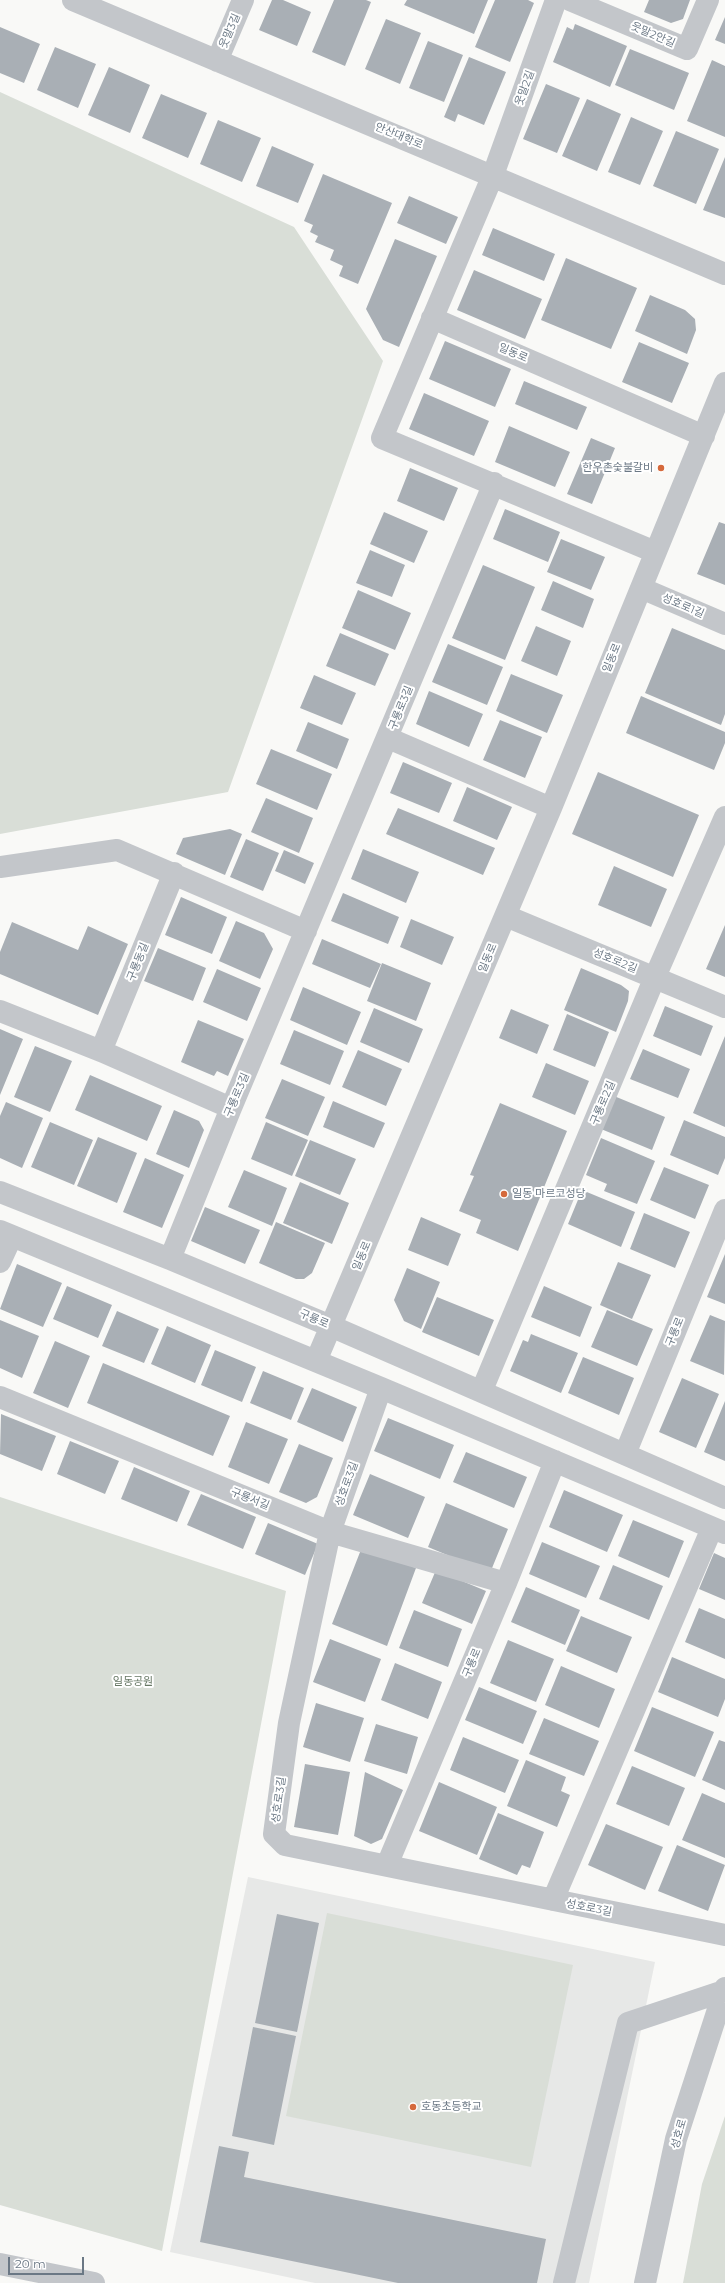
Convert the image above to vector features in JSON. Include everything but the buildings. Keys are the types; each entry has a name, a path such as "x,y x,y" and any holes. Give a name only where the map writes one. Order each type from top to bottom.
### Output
{"street":[{"name":"안산대학로","path":"73,0 493,175 725,274"},
{"name":"웃말3길","path":"217,61 243,0"},
{"name":"웃말2길","path":"494,483 382,438 493,175 556,0"},
{"name":"웃말2안길","path":"570,0 687,49 708,0"},
{"name":"일동로","path":"432,318 704,436"},
{"name":"일동로","path":"316,1361 333,1326 506,916 725,383"},
{"path":"494,483 656,552"},
{"name":"구룡로3길","path":"170,1259 231,1108 388,738 494,483"},
{"name":"성호로1길","path":"641,588 725,624"},
{"path":"388,738 551,808"},
{"name":"구룡로2길","path":"482,1390 655,978 725,817"},
{"path":"0,866 117,850 174,873 306,931"},
{"name":"구룡동길","path":"101,1051 174,873"},
{"name":"성호로2길","path":"506,916 725,1007"},
{"path":"0,1011 101,1051 231,1108"},
{"name":"구룡로","path":"0,1192 170,1259 333,1326 482,1390 725,1498"},
{"name":"구룡로","path":"625,1454 725,1210"},
{"path":"0,1262 6,1233 381,1388 718,1530 553,1900"},
{"name":"성호로3길","path":"381,1388 330,1532 289,1723 274,1834 285,1845 725,1935"},
{"name":"구룡서길","path":"0,1397 330,1532 506,1583"},
{"name":"구룡로","path":"387,1865 506,1583 555,1461"},
{"path":"564,2283 628,2023 724,1990"},
{"name":"성호로","path":"645,2283 676,2139 724,1990"},
{"path":"0,2264 55,2279 94,2283"}],"shaded area":[{"name":"호동초등학교","path":"248,1877 655,1962 589,2283 315,2283 170,2252"}],"green space":[{"path":"0,92 294,227 383,361 228,792 0,834"},
{"name":"일동공원","path":"0,1497 286,1591 162,2251 0,2205"},
{"path":"327,1913 573,1965 531,2167 286,2116"},
{"path":"725,2116 725,2283 683,2283 702,2184"}],"place":[{"name":"한우촌숯불갈비","path":"661,468"},
{"name":"일동 마르코성당","path":"504,1194"},
{"name":"호동초등학교","path":"413,2107"}]}
